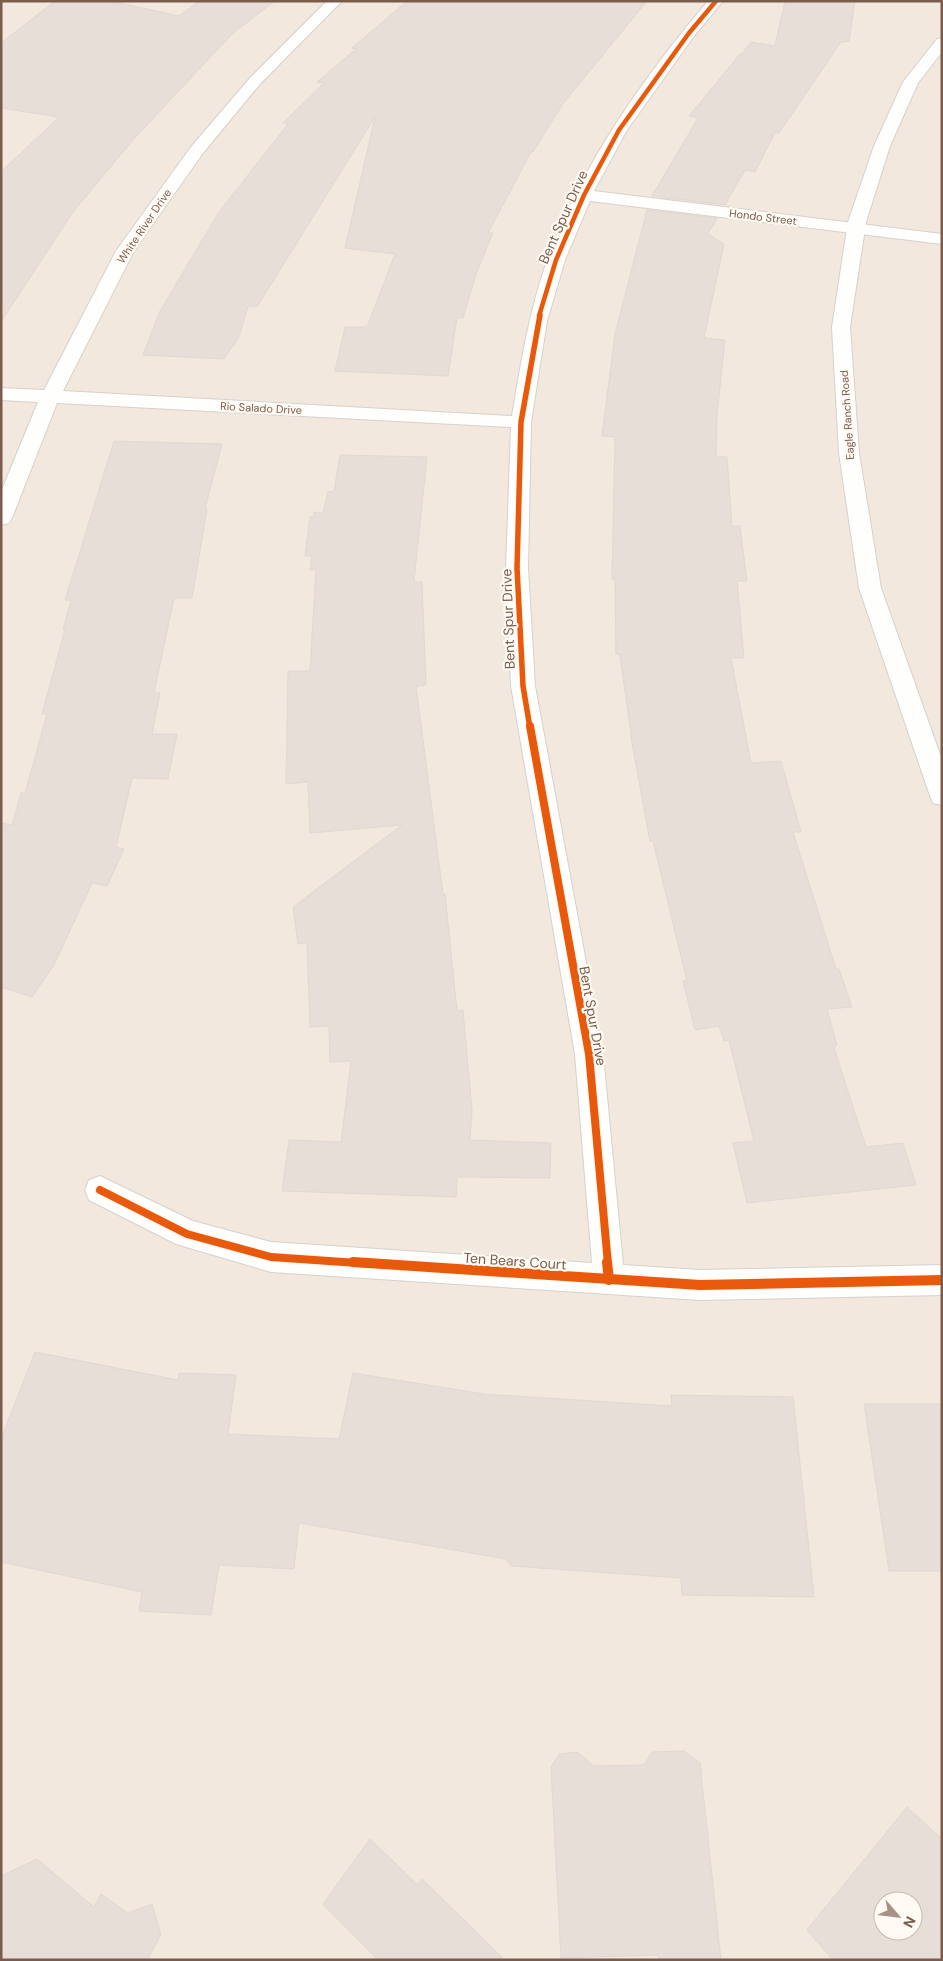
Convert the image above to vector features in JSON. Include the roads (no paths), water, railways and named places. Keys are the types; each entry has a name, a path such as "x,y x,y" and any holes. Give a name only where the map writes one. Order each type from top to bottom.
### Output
{"street":[{"name":"White River Drive","path":"1,518 50,397 125,251 197,150 255,81 335,1"},
{"name":"Bent Spur Drive","path":"609,1280 589,1054 523,686 518,568 521,422 538,321 556,260 584,196 618,130 689,33 716,1"},
{"name":"Eagle Ranch Road","path":"942,42 911,82 882,146 856,228 841,327 849,453 870,588 942,796"},
{"name":"Hondo Street","path":"584,196 942,239"},
{"name":"Rio Salado Drive","path":"1,394 521,422"},
{"name":"Ten Bears Court","path":"100,1190 187,1234 271,1257 700,1285 942,1280"}]}
